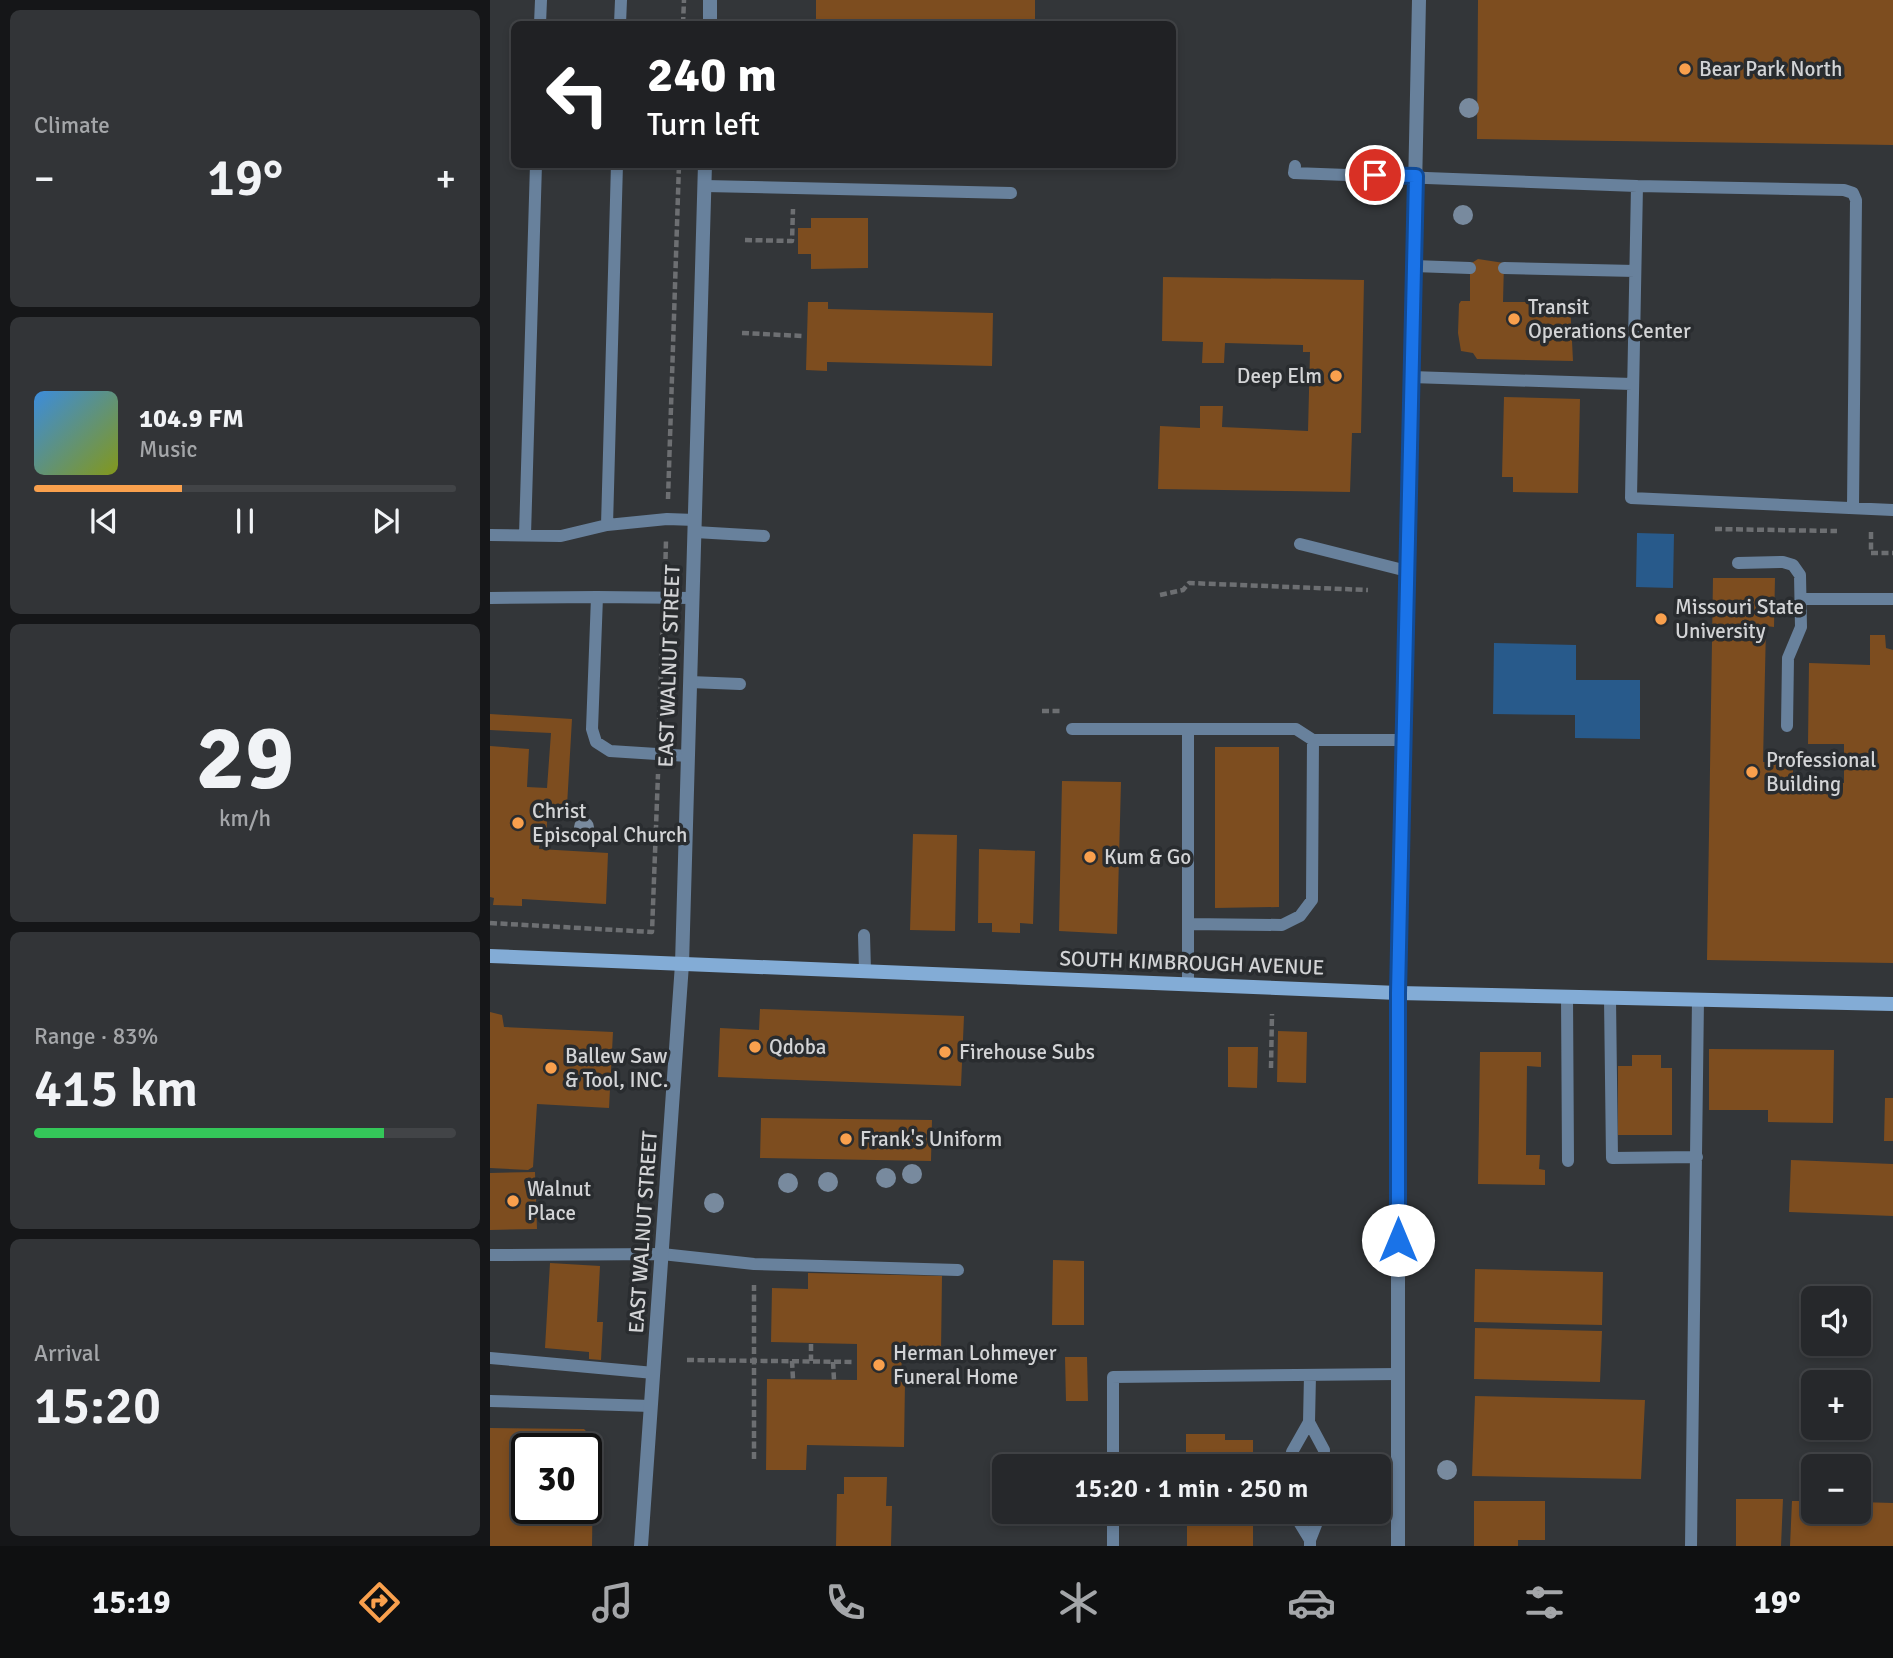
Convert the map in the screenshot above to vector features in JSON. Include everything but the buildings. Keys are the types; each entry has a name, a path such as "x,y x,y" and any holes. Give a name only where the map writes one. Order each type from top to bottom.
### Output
{"main road":[{"name":"SOUTH KIMBROUGH AVENUE","path":"490,956 1398,993 1893,1004"}],"street":[{"path":"710,0 710,21"},
{"path":"1398,1546 1398,993 1419,0"},
{"name":"EAST WALNUT STREET","path":"641,1546 682,964 705,168"}],"lane":[{"path":"540,21 541,0"},
{"path":"620,21 621,0"},
{"path":"1295,166 1294,173 1853,193 1856,200 1853,508"},
{"path":"525,536 536,168"},
{"path":"607,525 617,168"},
{"path":"705,186 1011,193"},
{"path":"1637,186 1631,498 1893,510"},
{"path":"1414,266 1470,268"},
{"path":"1504,268 1635,271"},
{"path":"1411,377 1632,384"},
{"path":"490,535 561,536 607,525 667,519 764,536"},
{"path":"1300,544 1407,571"},
{"path":"1738,563 1783,562 1793,565 1800,575 1801,626 1788,658 1787,726"},
{"path":"597,597 592,729 596,742 610,751 688,756"},
{"path":"490,598 692,598"},
{"path":"1801,599 1893,599"},
{"path":"690,682 740,684"},
{"path":"1072,729 1296,729 1313,740 1404,740"},
{"path":"1188,729 1188,984"},
{"path":"1188,924 1282,925 1300,916 1312,900 1313,740"},
{"path":"864,935 865,971"},
{"path":"1567,996 1568,1161"},
{"path":"1610,998 1612,1158 1697,1157"},
{"path":"1691,1546 1698,999"},
{"path":"490,1255 662,1254 754,1264 958,1270"},
{"path":"490,1358 654,1373"},
{"path":"1113,1454 1114,1377 1398,1374"},
{"path":"1292,1454 1308,1422 1310,1375"},
{"path":"490,1402 652,1406"},
{"path":"1308,1422 1324,1454"},
{"path":"1113,1524 1113,1546"},
{"path":"1300,1524 1310,1543"},
{"path":"1310,1543 1317,1524"}],"path":[{"path":"683,21 684,0"},
{"path":"745,240 792,242 793,187"},
{"path":"742,333 803,336"},
{"path":"1715,529 1845,531"},
{"path":"1858,531 1882,532"},
{"path":"1871,532 1871,553 1893,553"},
{"path":"1160,594 1183,590 1189,583 1368,590"},
{"path":"1271,1068 1272,1014"},
{"path":"754,1264 754,1459"},
{"path":"811,1344 811,1361"},
{"path":"687,1360 855,1362"},
{"path":"792,1361 793,1379"},
{"path":"833,1362 834,1380"}],"shaded area":[{"path":"1637,533 1674,534 1673,588 1636,587"},
{"path":"1494,643 1576,645 1576,680 1640,680 1640,739 1575,738 1575,715 1493,714"}],"place":[{"name":"Bear Park North","path":"1685,69"},
{"name":"Transit Operations Center","path":"1514,319"},
{"name":"Deep Elm","path":"1336,376"},
{"name":"Missouri State University","path":"1661,619"},
{"name":"Professional Building","path":"1752,772"},
{"name":"Christ Episcopal Church","path":"518,823"},
{"name":"Kum & Go","path":"1090,857"},
{"name":"Qdoba","path":"755,1047"},
{"name":"Firehouse Subs","path":"945,1052"},
{"name":"Ballew Saw & Tool, INC.","path":"551,1068"},
{"name":"Frank's Uniform","path":"846,1139"},
{"name":"Walnut Place","path":"513,1201"},
{"name":"Herman Lohmeyer Funeral Home","path":"879,1365"}],"route":[{"path":"1375,175 1416,176 1398,993 1398,1240"}]}
